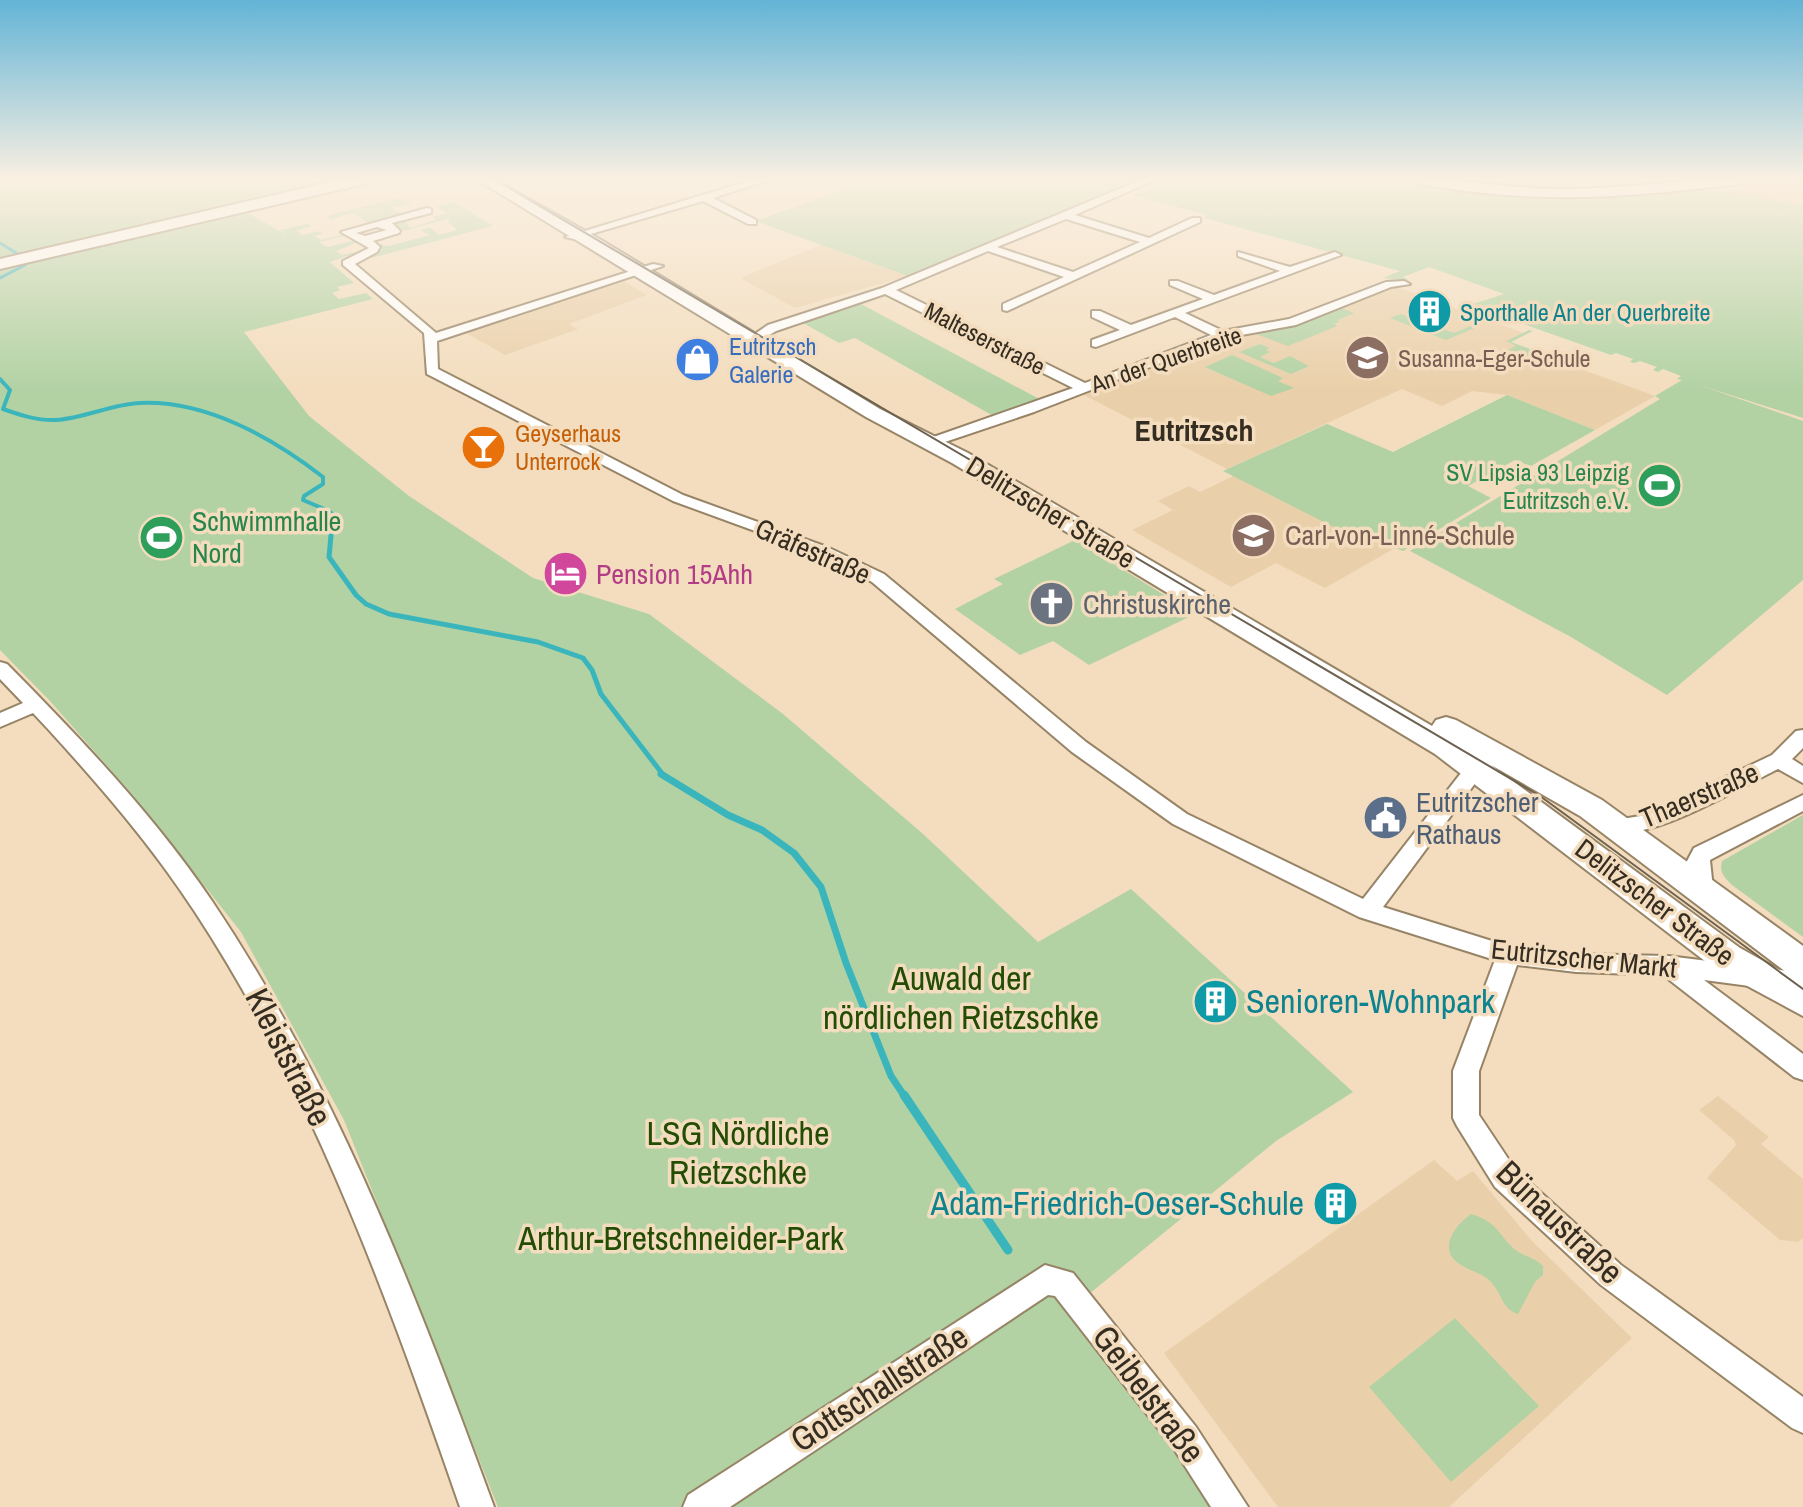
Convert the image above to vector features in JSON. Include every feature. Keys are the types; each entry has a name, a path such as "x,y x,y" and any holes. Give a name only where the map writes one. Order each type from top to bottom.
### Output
{"main road":[{"path":"0,264 63,249"},
{"name":"Delitzscher Straße","path":"612,249 649,268 759,335 873,413 940,439 1591,808 1803,965"},
{"name":"Delitzscher Straße","path":"940,439 1446,747 1698,938 1803,1001"}],"street":[{"path":"373,249 347,263 430,332 431,339 649,268"},
{"path":"759,335 886,290 985,249"},
{"path":"992,249 1073,276"},
{"path":"1007,307 1131,249"},
{"path":"1242,254 1290,271"},
{"path":"1096,343 1335,255"},
{"path":"1174,283 1214,299"},
{"name":"An der Querbreite","path":"940,439 1222,335 1292,322 1390,284 1404,284"},
{"name":"Malteserstraße","path":"886,290 1082,387"},
{"path":"1175,313 1222,335"},
{"path":"1096,314 1131,330"},
{"name":"Gräfestraße","path":"431,339 432,371 678,498 821,550 878,578 1079,747 1180,819 1367,911"},
{"name":"Kleiststraße","path":"0,668 111,786 152,837 203,905 253,986 304,1078 357,1198 425,1362 477,1507"},
{"path":"0,721 35,705"},
{"name":"Thaerstraße","path":"1618,826 1650,822 1779,760 1803,736"},
{"name":"Thaerstraße","path":"1779,760 1803,776"},
{"path":"1367,911 1433,830 1450,799 1475,769"},
{"name":"Thaerstraße","path":"1702,889 1697,863 1702,854 1803,802"},
{"name":"Eutritzscher Markt","path":"1367,911 1455,933 1508,955 1576,963 1668,966 1803,983"},
{"name":"Bünaustraße","path":"1508,955 1466,1071 1466,1118 1505,1178 1611,1275 1803,1417"},
{"path":"1668,966 1803,1069"},
{"name":"Gottschallstraße","path":"700,1507 1045,1280 1063,1283"},
{"name":"Geibelstraße","path":"1063,1283 1185,1438 1231,1507"}],"shaded area":[{"path":"810,249 833,249 908,276 795,308 740,278"},
{"path":"620,279 647,295 569,324 578,329 505,355 463,331"},
{"name":"Susanna-Eger-Schule","path":"1393,286 1524,333 1507,342 1655,396 1595,430 1507,395 1472,391 1442,406 1402,389 1227,469 1082,394 1243,334 1315,318"},
{"name":"Carl-von-Linné-Schule","path":"1242,472 1395,548 1325,588 1276,563 1231,587 1132,530 1173,510 1158,501 1189,486 1200,492"},
{"path":"1718,1096 1769,1137 1761,1144 1803,1179 1803,1238 1798,1242 1780,1240 1707,1178 1736,1145 1699,1110"},
{"path":"1434,1160 1457,1181 1473,1171 1532,1241 1632,1338 1449,1507 1278,1507 1164,1353"}],"green space":[{"name":"Arthur-Bretschneider-Park","path":"0,249 340,249 336,251 342,255 366,249 330,262 354,283 337,287 340,290 332,293 339,299 366,293 373,299 244,332 309,416 409,496 533,578 649,614 783,714 922,833 1038,942 1131,889 1353,1092 1276,1141 1072,1308 1147,1403 1213,1507 498,1507 344,1120 241,932 131,793 50,701 0,650"},
{"path":"381,249 404,249 360,261"},
{"path":"834,249 973,249 908,276"},
{"name":"SV Lipsia 93 Leipzig Eutritzsch e.V.","path":"1320,249 1803,249 1803,418 1699,385 1803,421 1803,580 1667,695 1571,637 1410,551 1660,399 1655,396 1682,380 1677,379 1681,376 1663,369 1658,372 1653,370 1657,367 1640,361 1630,362 1633,359 1616,353 1611,355 1470,305 1504,294 1429,267 1403,277 1409,280 1383,278 1400,271"},
{"path":"861,304 1043,401 997,418 855,338 839,343 803,323"},
{"path":"1341,308 1354,313 1338,320 1334,324 1337,326 1288,346 1253,333 1224,345 1217,342 1310,318"},
{"path":"1401,314 1454,333 1473,325 1477,327 1446,340 1390,318"},
{"path":"1533,331 1511,342 1533,350 1543,350 1538,352 1556,359 1565,359 1555,364 1534,356 1516,364 1504,363 1515,358 1501,353 1516,346 1506,341"},
{"path":"1260,344 1269,348 1266,350 1270,352 1260,357 1274,363 1290,356 1309,366 1291,374 1239,352"},
{"path":"1232,355 1283,378 1278,381 1294,388 1271,396 1205,367"},
{"path":"1507,395 1595,430 1531,466 1515,460 1468,486 1491,498 1403,551 1376,540 1367,544 1223,471 1327,424 1393,452"},
{"path":"1075,540 1195,614 1089,665 1053,641 1020,655 955,609 1003,584 994,579"},
{"path":"1803,815 1803,937 1732,885 1721,868 1722,861"},
{"path":"1471,1214 1489,1222 1513,1248 1543,1266 1543,1275 1535,1282 1518,1314 1508,1309 1490,1281 1461,1265 1450,1253 1450,1239 1458,1225"},
{"path":"1455,1318 1539,1406 1451,1482 1369,1387"}],"waterway":[{"path":"10,249 16,253"},
{"path":"0,278 25,265"},
{"path":"0,379 10,390 3,409 36,419 67,419 140,403 189,408 238,424 283,449 323,477 323,484 304,496 303,500 329,511 335,517 331,527"},
{"path":"332,525 329,557 366,604 389,614 538,642 583,658 592,670 601,694 664,776"},
{"path":"664,776 728,815 762,830 794,853 821,887 846,963 891,1076 905,1097"},
{"path":"904,1095 1008,1250"}],"tram line":[{"path":"613,249 1540,796 1803,989"}],"place":[{"name":"Sporthalle An der Querbreite","path":"1429,312"},
{"name":"Susanna-Eger-Schule","path":"1367,358"},
{"name":"Eutritzsch Galerie","path":"698,360"},
{"name":"Geyserhaus Unterrock","path":"484,447"},
{"name":"SV Lipsia 93 Leipzig Eutritzsch e.V.","path":"1660,486"},
{"name":"Carl-von-Linné-Schule","path":"1254,535"},
{"name":"Schwimmhalle Nord","path":"161,537"},
{"name":"Pension 15Ahh","path":"565,574"},
{"name":"Christuskirche","path":"1052,604"},
{"name":"Eutritzscher Rathaus","path":"1385,818"},
{"name":"Senioren-Wohnpark","path":"1215,1001"},
{"name":"Adam-Friedrich-Oeser-Schule","path":"1335,1203"}],"district":[{"name":"Eutritzsch","path":"1194,430"}],"park label":[{"name":"Auwald der nördlichen Rietzschke","path":"961,998"},
{"name":"LSG Nördliche Rietzschke","path":"738,1152"}]}
